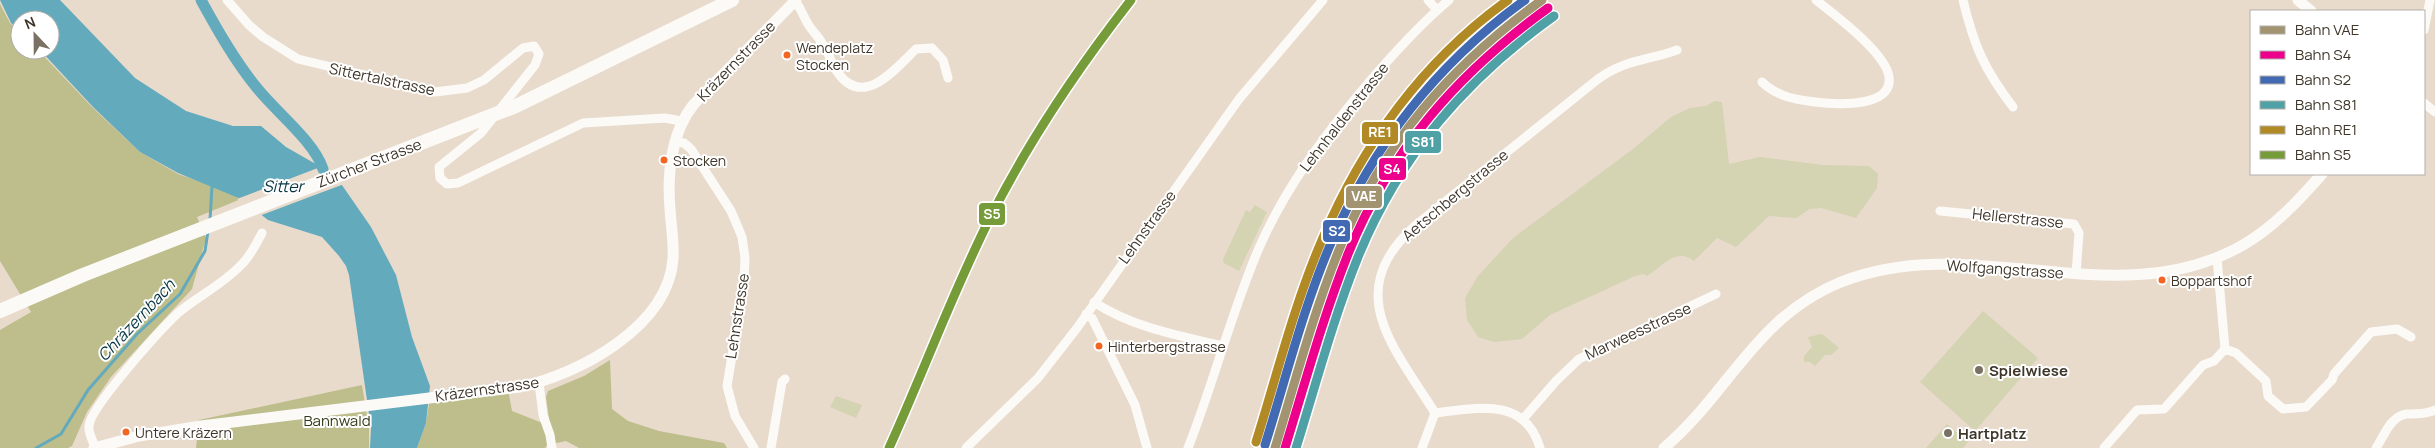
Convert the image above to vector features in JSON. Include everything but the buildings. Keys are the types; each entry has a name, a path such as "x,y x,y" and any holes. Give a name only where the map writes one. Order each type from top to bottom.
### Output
{"main road":[{"name":"Zürcher Strasse","path":"0,311 84,274 516,106 638,48 732,0"}],"street":[{"name":"Sittertalstrasse","path":"227,0 249,25 263,37 298,59 436,92 451,92 476,84 500,68 523,48 534,46 539,54 535,65 481,133 440,166 440,178 447,184 458,184 583,123 665,118 682,121"},
{"name":"Kräzernstrasse","path":"94,448 156,433 286,414 519,388 539,383 573,370 607,350 640,321 660,298 669,279 673,257 669,192 671,165 682,121 694,104 796,0"},
{"path":"796,0 809,26 822,42 837,72 848,83 858,87 874,85 883,81 916,49 932,48 943,60 948,78"},
{"name":"Lehnstrasse","path":"966,448 1038,378 1086,314 1239,99 1322,0"},
{"path":"1428,0 1437,10"},
{"name":"Lehnhaldenstrasse","path":"1188,448 1222,346 1260,247 1298,176 1360,92 1406,41 1437,10 1450,0"},
{"path":"1762,82 1768,88 1807,101 1858,103 1872,101 1881,96 1886,89 1890,78 1884,64 1865,43 1816,0"},
{"path":"1963,0 1974,44 1983,63 2013,107"},
{"path":"2298,0 2310,10"},
{"path":"2425,25 2430,0"},
{"name":"Aetschbergstrasse","path":"1435,413 1390,338 1378,306 1378,280 1394,246 1416,225 1607,73 1626,63 1659,57 1677,50"},
{"path":"2425,104 2435,112"},
{"name":"Lehnstrasse","path":"676,142 684,143 691,150 731,211 742,236 745,258 744,283 727,386 735,416 754,448"},
{"name":"Wolfgangstrasse","path":"1664,448 1684,430 1742,360 1783,317 1812,296 1841,282 1891,268 1934,264 1979,264 2110,276 2152,274 2192,267 2217,258 2244,244 2267,228 2297,202 2321,175"},
{"name":"Hellerstrasse","path":"1940,211 2074,224 2079,233 2076,274"},
{"path":"94,448 88,424 116,383 177,314 194,300 210,291 243,264 262,234"},
{"path":"2104,448 2137,410 2164,409 2203,365 2214,361 2225,349 2217,258"},
{"name":"Marweesstrasse","path":"1523,419 1556,381 1579,359 1716,294"},
{"path":"1094,302 1114,314 1133,322 1222,346"},
{"path":"1086,314 1092,318 1132,399 1143,426 1147,448"},
{"path":"2225,349 2236,353 2266,381 2268,396 2283,409 2306,408 2332,380 2334,374 2371,332 2397,329 2411,336"},
{"path":"771,448 782,382 785,379"},
{"path":"539,383 543,415 552,448"},
{"path":"1422,448 1435,413 1491,407 1523,419 1536,438 1540,448"},
{"path":"2376,448 2390,424 2398,418 2406,414 2428,413 2435,410"}],"green space":[{"path":"0,4 10,23 10,60 47,60 92,107 140,152 178,174 219,188 241,199 197,217 206,238 192,289 111,377 87,412 72,446 68,448 0,448 0,330 31,312 0,261"},
{"path":"1715,101 1722,102 1729,164 1760,157 1823,165 1869,166 1878,174 1877,188 1856,218 1821,208 1810,209 1796,218 1769,216 1736,247 1717,238 1694,261 1687,257 1675,257 1647,276 1643,274 1635,276 1550,315 1522,339 1494,342 1478,337 1467,320 1465,298 1478,276 1513,238 1633,149 1671,117 1690,108 1706,106"},
{"path":"1255,205 1267,212 1239,271 1224,263 1223,259 1246,210 1250,212"},
{"name":"Spielwiese","path":"1983,311 2038,358 1975,431 1920,382"},
{"path":"1822,334 1839,348 1831,355 1825,355 1815,366 1810,362 1804,362 1804,356 1812,347 1808,337"},
{"path":"610,360 612,409 628,421 659,431 724,443 727,448 579,448 566,441 547,445 545,448 417,448 426,423 430,398 508,389 512,411 550,426 546,397 548,391 584,376"},
{"name":"Bannwald","path":"362,385 369,429 369,448 196,448 199,420"},
{"path":"836,396 862,405 856,418 830,407"},
{"name":"Hartplatz","path":"1947,424 1968,442 1963,448 1926,448"}],"water":[{"name":"Sitter","path":"0,0 60,0 135,78 186,111 233,126 261,126 286,147 335,175 371,227 396,275 412,337 430,386 426,423 417,448 370,448 371,428 349,275 346,266 339,256 322,237 268,220 241,199 178,173 140,152 93,107 49,60 60,60 60,10 10,10 10,21"}],"pier":[{"path":"323,166 337,173 344,184 259,216 237,199"}],"waterway":[{"path":"201,0 241,67 257,88 312,148 323,169"},
{"name":"Chräzernbach","path":"210,220 212,186"},
{"name":"Chräzernbach","path":"36,448 61,434 88,390 137,334 180,294 205,251 208,231"}],"rail line":[{"name":"S5","path":"889,448 964,273 1006,187 1056,105 1092,52 1131,0"},
{"name":"RE1","path":"1256,442 1294,315 1312,265 1338,205 1356,171 1398,107 1423,77 1449,49 1508,0"},
{"name":"S2","path":"1265,445 1303,318 1321,268 1348,207 1367,173 1411,108 1436,79 1493,25 1525,0"},
{"name":"VAE","path":"1275,448 1305,348 1330,274 1356,212 1376,176 1422,110 1449,80 1509,25 1542,0"},
{"name":"S4","path":"1285,448 1330,302 1348,254 1365,216 1384,181 1430,116 1456,87 1515,33 1548,8"},
{"name":"S81","path":"1296,448 1349,280 1375,220 1394,185 1438,122 1464,93 1492,66 1554,16"}],"place":[{"name":"Wendeplatz Stocken","path":"787,55"},
{"name":"Stocken","path":"664,160"},
{"name":"Boppartshof","path":"2162,280"},
{"name":"Hinterbergstrasse","path":"1099,346"},
{"name":"Spielwiese","path":"1979,370"},
{"name":"Untere Kräzern","path":"126,432"},
{"name":"Hartplatz","path":"1948,433"}]}
